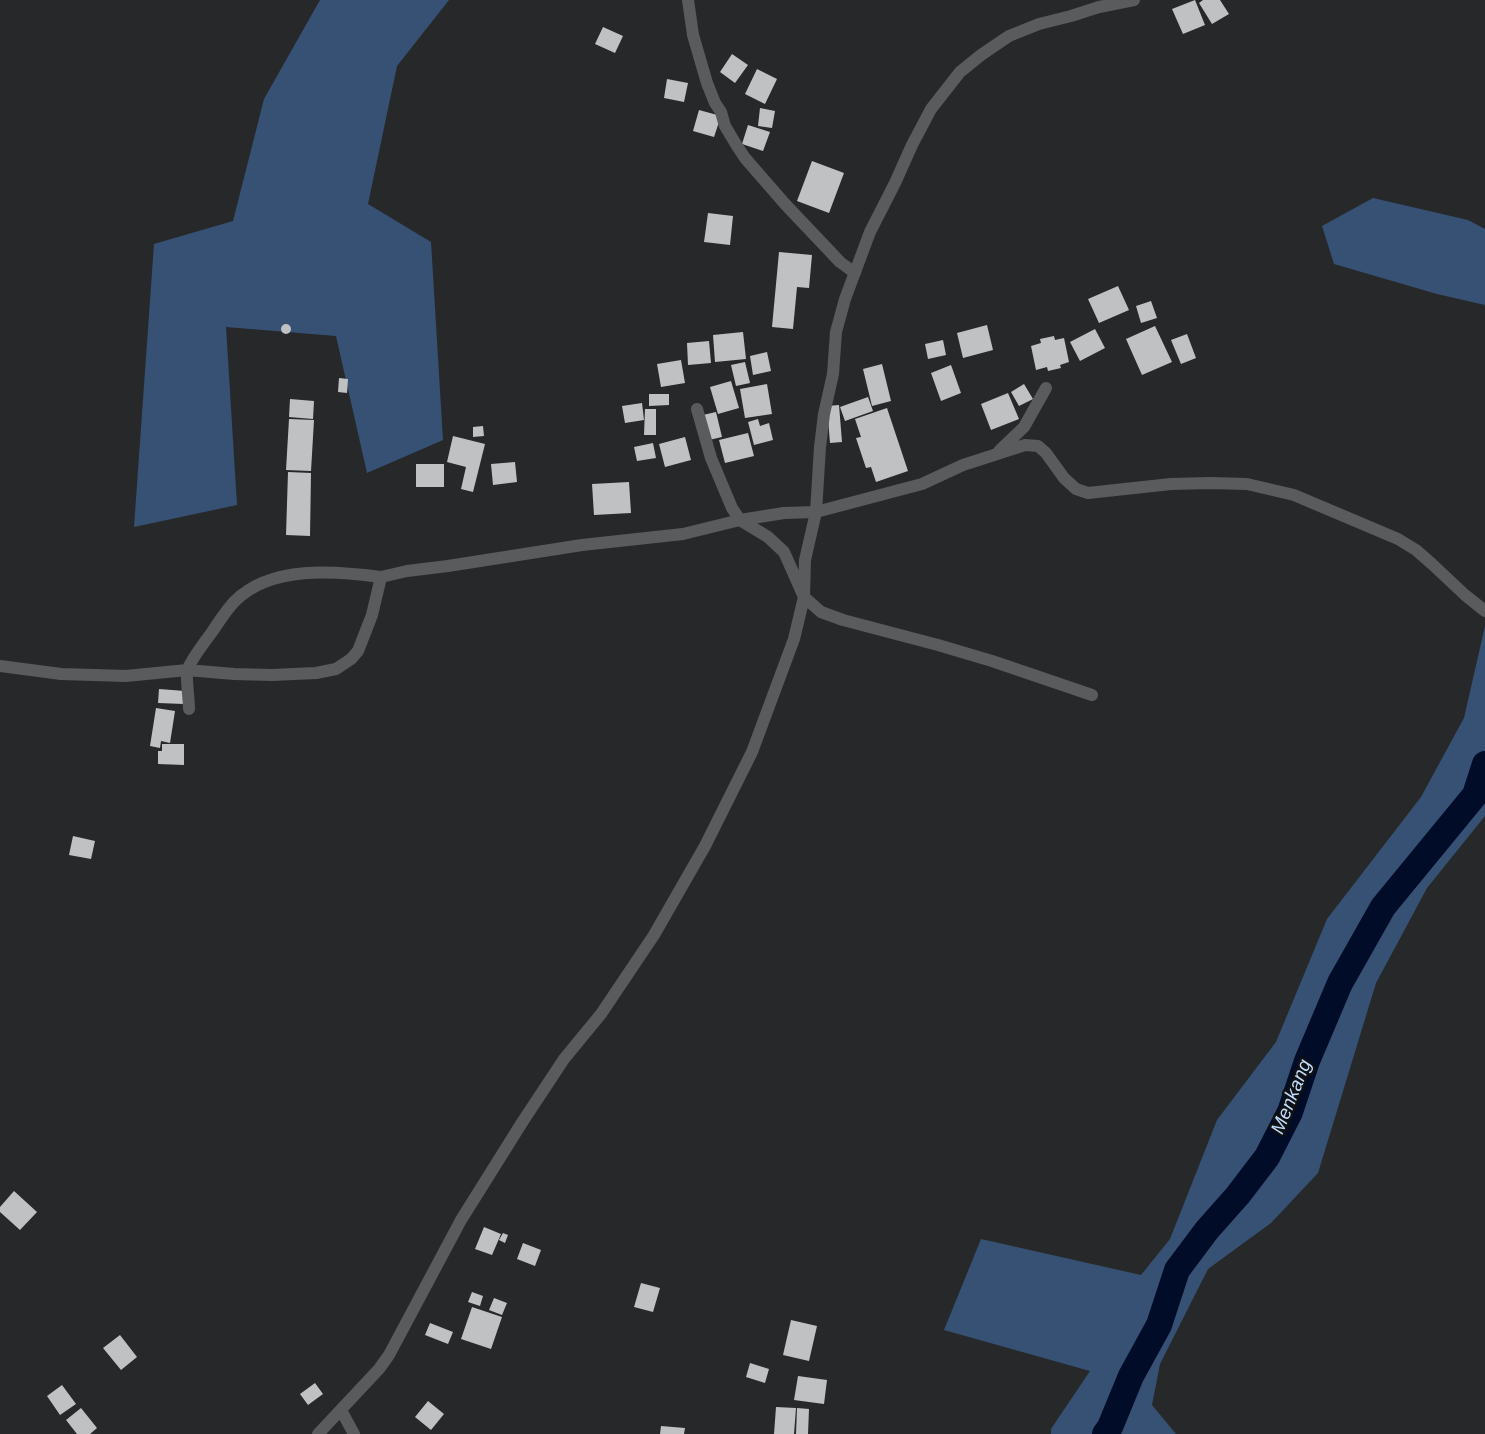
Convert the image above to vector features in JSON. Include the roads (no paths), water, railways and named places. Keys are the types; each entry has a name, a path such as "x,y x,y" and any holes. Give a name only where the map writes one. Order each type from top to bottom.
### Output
{"street":[{"path":"688,0 693,35 707,83 725,126 737,146 745,158 805,225 840,262 855,273"},
{"path":"318,1434 379,1369 389,1355 461,1220 508,1145 564,1059 601,1014 654,935 705,846 752,752 794,639 804,597 805,560 816,512 824,414 833,374 836,332 845,299 870,232 931,109 960,72 1009,36 1039,24 1099,7 1134,0"},
{"path":"998,453 1024,427 1046,388"},
{"path":"697,409 711,458 728,501 740,520 768,537 784,552 804,597 821,612 843,620 992,660 1092,695"},
{"path":"189,709 187,670 222,617 235,601 261,584 294,574 338,573 381,577 407,571 582,545 683,534 740,520 784,513 816,512 922,484 963,464 1025,445 1038,446 1046,453 1064,478 1076,488 1088,493 1171,484 1210,483 1247,484 1294,496 1398,539 1427,559 1464,595 1485,611"},
{"path":"0,666 61,674 126,676 187,670 272,675 316,673 344,665 358,651 372,615 381,577"},
{"path":"341,1410 354,1434"}],"waterway":[{"name":"Menkang","path":"1105,1434 1110,1427 1131,1376 1159,1325 1177,1270 1267,1157 1290,1112 1307,1061 1340,983 1383,907 1475,795 1485,764"}]}
